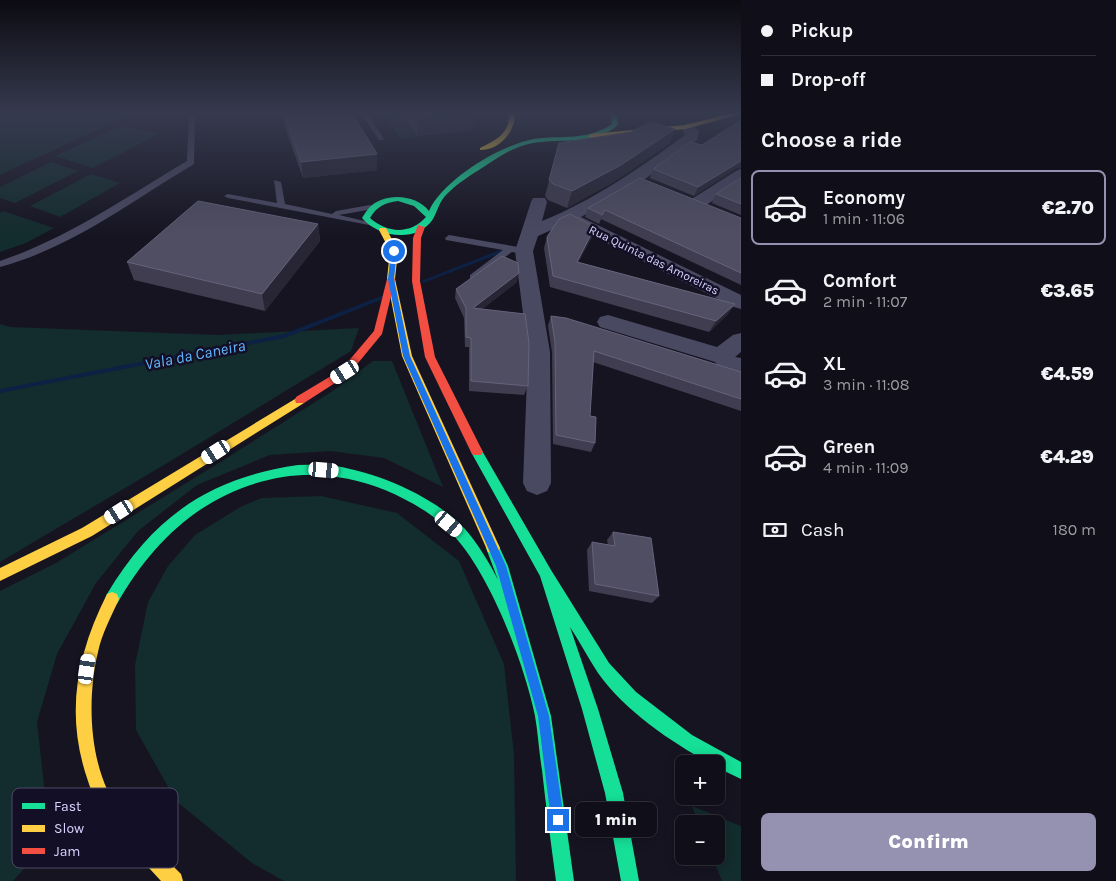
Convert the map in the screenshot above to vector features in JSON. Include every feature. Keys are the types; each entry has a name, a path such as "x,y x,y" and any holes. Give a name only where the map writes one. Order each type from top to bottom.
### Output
{"main road":[{"path":"501,154 442,196 430,218 421,227 417,238 416,281 430,357 486,469 546,574 604,668 630,698 686,741 741,770"},
{"path":"420,190 393,200 377,203 366,212 366,218 369,222 383,230 403,232 421,227"},
{"path":"393,200 417,203 429,213 430,218"},
{"path":"0,575 87,532 345,372 380,332 391,279 394,251 383,230"},
{"path":"391,279 407,356 501,566 543,716 564,881"},
{"path":"101,788 87,756 84,698 89,655 106,606 137,558 172,523 198,502 233,484 270,473 310,469 351,472 390,485 424,502 462,535 490,581 524,651"},
{"path":"546,574 590,708 614,793 630,881"},
{"path":"162,868 174,881"}],"street":[{"path":"521,244 635,179 669,154"},
{"path":"696,204 741,174"},
{"path":"635,179 653,186"},
{"path":"679,197 714,212"},
{"path":"537,483 539,352 521,244 539,202"},
{"name":"Rua Quinta das Amoreiras","path":"568,217 741,303"},
{"path":"608,322 732,362"},
{"path":"732,362 726,352 741,340"}],"lane":[{"path":"0,264 43,248 68,236 191,162 191,154"},
{"path":"277,182 281,206"},
{"path":"228,196 369,222"},
{"path":"330,214 370,207"},
{"path":"449,238 521,244"},
{"path":"473,277 521,244"}],"green space":[{"path":"0,154 45,154 0,175"},
{"path":"59,154 120,154 93,168 55,156"},
{"path":"51,162 78,171 15,203 0,198 0,187"},
{"path":"91,174 120,183 60,217 30,206"},
{"path":"3,211 54,228 26,243 0,252 0,213"},
{"path":"0,324 10,327 218,335 359,328 351,351 0,562"},
{"path":"373,361 392,361 443,487 384,458 330,451 270,455 197,485 138,531 96,583 57,654 37,722 44,788 12,788 12,868 24,868 13,881 0,881 0,591 56,563 334,390"},
{"path":"321,496 397,513 459,561 504,664 514,755 516,881 284,881 252,863 178,803 178,788 169,788 136,730 135,665 148,602 168,566 195,535 242,506 262,498"},
{"path":"692,806 714,815 696,815"},
{"path":"725,819 741,826 741,881 722,881 716,865 725,865"}],"building":[{"path":"298,154 376,154 301,162"},
{"path":"556,154 637,154 572,191 553,184 549,180"},
{"path":"673,154 741,154 741,161 698,187 653,169"},
{"path":"640,178 741,218 741,273 605,210 602,215 588,208"},
{"path":"741,178 741,204 716,194"},
{"path":"198,201 318,224 262,294 127,262"},
{"path":"570,214 595,227 577,262 735,304 716,321 553,276 547,237 559,219"},
{"path":"502,256 518,263 519,273 473,308 525,314 529,343 528,386 471,381 471,338 466,337 466,308 456,289"},
{"path":"551,316 566,318 741,372 741,399 594,351 590,416 596,417 595,443 556,435 555,342"},
{"path":"613,532 651,538 659,596 595,584 592,542 615,546"}],"waterway":[{"name":"Vala da Caneira","path":"424,281 507,249"},
{"name":"Vala da Caneira","path":"0,391 285,336 384,297"}],"traffic: fast":[{"path":"430,217 436,204 447,190 500,154"},
{"path":"398,199 417,204 425,210 430,217 421,227 405,233 396,233 379,228 366,218 371,210 379,204 388,200 398,199"},
{"path":"477,452 546,574 590,709 614,793 630,881"},
{"path":"112,599 127,572 148,547 168,527 191,509 216,494 243,482 270,474 298,470 327,470 382,484 410,496 436,512 459,532 487,572 524,651"},
{"path":"493,548 501,566 543,716 565,881"},
{"path":"546,574 604,668 630,698 686,741 741,771"}],"traffic: slow":[{"path":"383,230 394,251 391,279 407,356 493,548"},
{"path":"0,575 87,532 300,400"},
{"path":"99,788 85,737 83,708 90,652 99,625 112,599"},
{"path":"162,868 174,881"}],"traffic: jam":[{"path":"421,227 417,238 416,281 430,357 477,452"},
{"path":"300,400 345,372 379,332 391,279"}],"route":[{"path":"394,251 391,279 407,356 501,566 543,716 558,820"}]}
